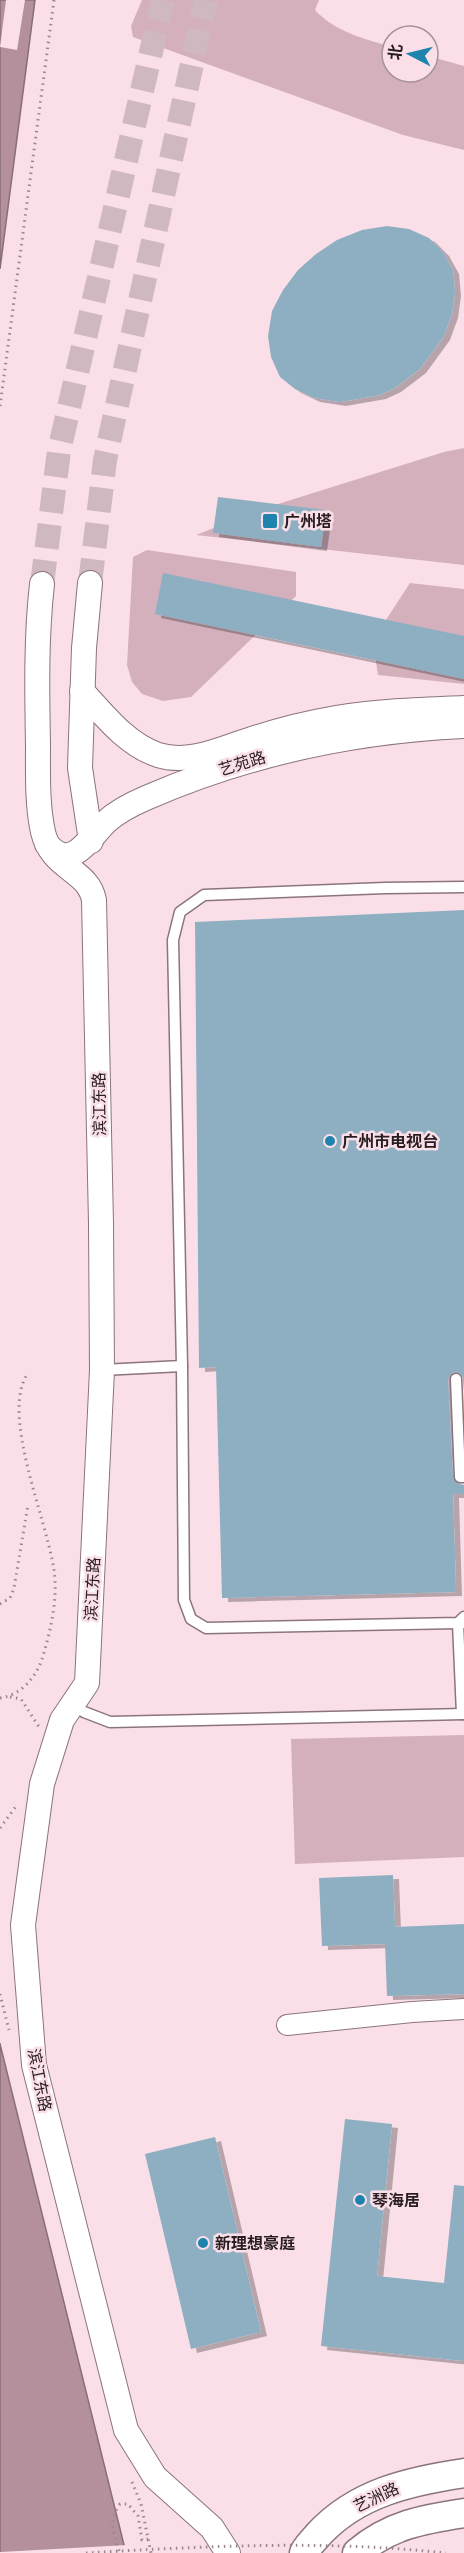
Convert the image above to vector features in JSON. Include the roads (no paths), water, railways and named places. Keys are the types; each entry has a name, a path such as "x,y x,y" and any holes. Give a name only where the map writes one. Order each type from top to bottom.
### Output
{"main road":[{"name":"艺洲路","path":"304,2553 328,2524 354,2506 386,2489 464,2473"},
{"path":"357,2553 372,2540 396,2527 424,2519 464,2513"}],"street":[{"path":"90,583 82,690 80,768 91,841"},
{"name":"滨江东路","path":"42,584 37,676 38,771 43,832 57,860 84,881 94,900 102,1370 87,1683 62,1720 42,1784 23,1925 34,2065 126,2430 155,2477 212,2528 228,2553"},
{"name":"艺苑路","path":"82,690 117,730 138,745 158,755 175,758 206,754 296,726 335,718 379,712 464,708"},
{"name":"艺苑路","path":"47,844 52,850 69,854 85,848 99,828 124,808 243,762 368,734 416,728 464,726"},
{"path":"287,2025 464,2009"}],"lane":[{"path":"73,1704 84,1712 110,1722 463,1714 462,1621 206,1628 191,1618 184,1600 182,1366 173,940 180,912 204,895 464,887"},
{"path":"102,1370 182,1366"},
{"path":"456,1379 460,1477 464,1477"}],"tunnel":[{"path":"42,584 59,451 163,0"},
{"path":"90,583 105,460 206,0"}],"place":[{"name":"广州塔","path":"270,521"},
{"name":"广州市电视台","path":"330,1141"},
{"name":"琴海居","path":"360,2200"},
{"name":"新理想豪庭","path":"203,2243"}]}
